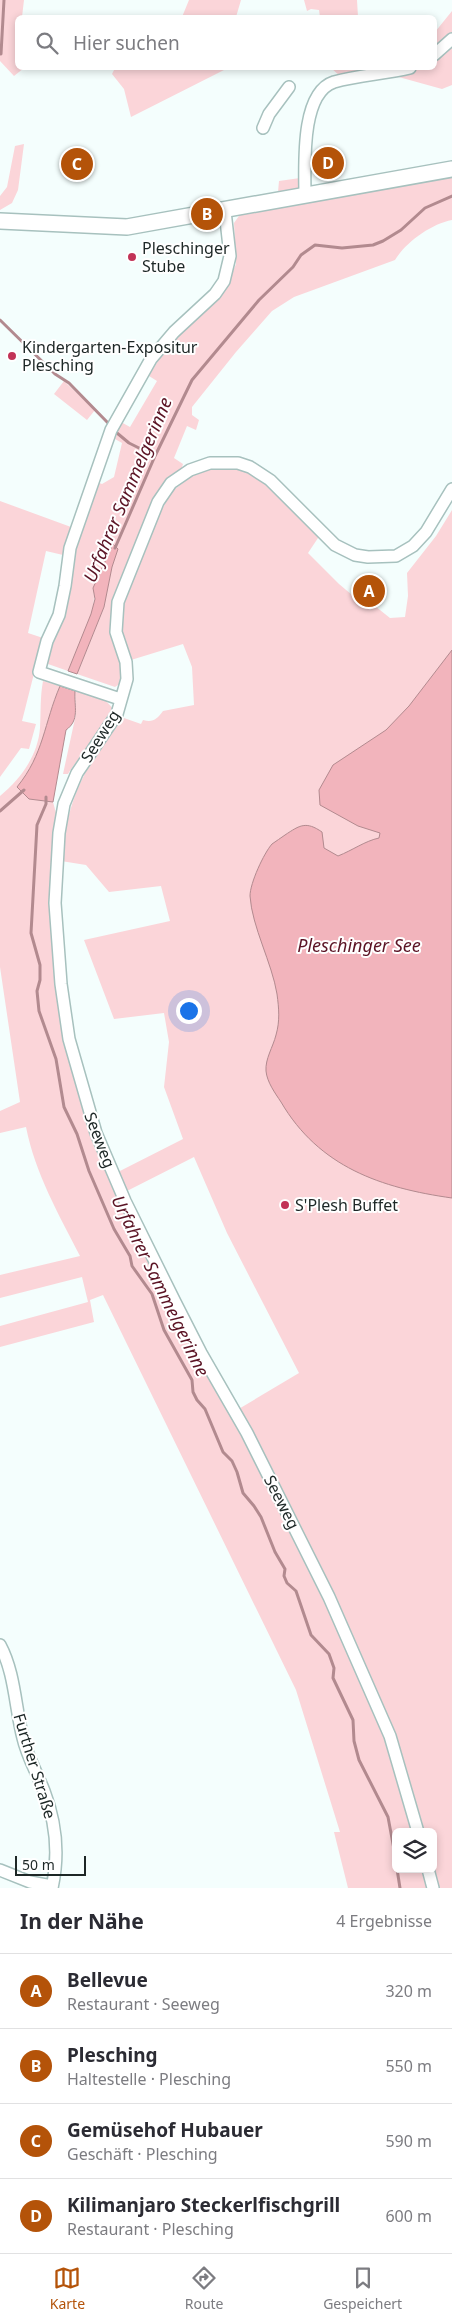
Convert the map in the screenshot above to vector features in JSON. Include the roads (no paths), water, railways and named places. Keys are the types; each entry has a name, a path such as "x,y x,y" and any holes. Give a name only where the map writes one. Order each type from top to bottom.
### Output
{"main road":[{"path":"0,220 114,228 452,169"}],"street":[{"path":"437,52 452,39"},
{"path":"305,196 306,137 312,108 319,94 332,83 400,70"},
{"path":"263,128 269,114 289,87"},
{"name":"Seeweg","path":"120,699 39,672 47,641 59,615 70,548 111,430 151,359 174,332 210,300 224,281 230,256 225,210"},
{"name":"Seeweg","path":"417,1828 390,1736 332,1605 251,1442 201,1353 136,1225 110,1168 83,1094 69,1039 60,976 55,903 59,833 64,804 70,787 85,759 117,714 128,671 116,632 118,602 158,502 171,483 182,475 210,463 238,463 270,480 335,545 355,555 368,558 396,556 413,546 426,532 452,489"},
{"name":"Further Straße","path":"0,1645 10,1672 23,1740 44,1792 52,1818 56,1856 56,1873 52,1887"},
{"path":"0,1870 30,1882 52,1887"},
{"path":"429,1873 433,1888"}],"water":[{"path":"113,544 118,549 112,567 104,607 77,674 68,671 91,614 95,599 93,588"},
{"name":"Pleschinger See","path":"452,650 452,1198 401,1188 354,1171 314,1143 296,1124 279,1099 266,1071 278,1025 277,994 254,920 250,896 255,876 269,848 272,844 299,827 312,826 322,832 324,848 338,856 379,838 380,833 358,826 320,805 319,790 333,765 386,730 409,706"},
{"path":"60,686 75,691 75,717 66,730 53,802 29,799 17,787 33,763"}],"waterway":[{"path":"1,54 4,0"},
{"name":"Urfahrer Sammelgerinne","path":"115,548 155,456 192,380 259,300 293,267 301,255 315,245 342,248 373,245 401,230 425,208 452,196"},
{"path":"0,320 55,374 69,383 109,424"},
{"path":"117,433 129,443 155,456"},
{"path":"0,811 24,790"},
{"name":"Urfahrer Sammelgerinne","path":"46,797 46,804 37,825 31,933 40,965 40,980 37,991 39,1011 56,1059 64,1107 77,1134 89,1171 114,1229 130,1256 132,1266 152,1294 164,1330 192,1380 193,1392 205,1409 223,1452 232,1461 243,1493 261,1517 275,1552 285,1569 284,1576 287,1583 296,1591 311,1635 329,1654 334,1668 333,1678 353,1720 354,1741 359,1760 388,1817 392,1838"},
{"name":"Urfahrer Sammelgerinne","path":"398,1873 400,1888"}],"place":[{"name":"Kilimanjaro Steckerlfischgrill","path":"328,163"},
{"name":"Gemüsehof Hubauer","path":"77,164"},
{"name":"Plesching","path":"207,214"},
{"name":"Pleschinger Stube","path":"132,257"},
{"name":"Kindergarten-Expositur Plesching","path":"12,356"},
{"name":"Bellevue","path":"369,591"},
{"name":"S'Plesh Buffet","path":"285,1205"}]}
